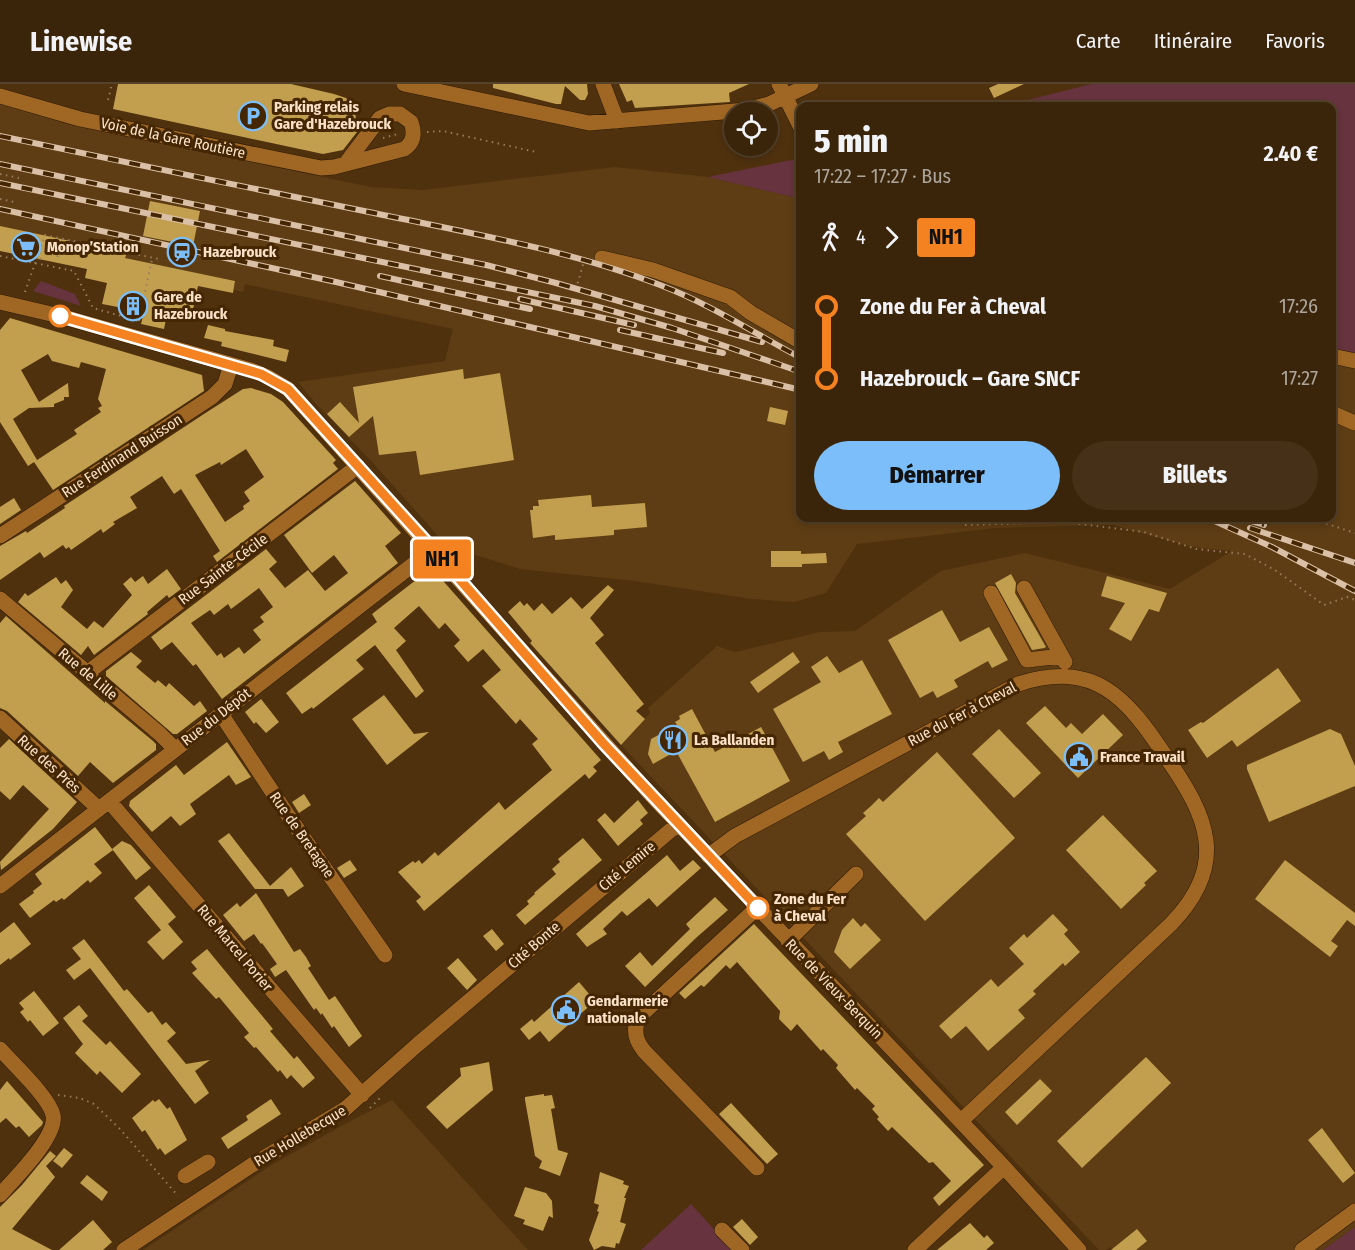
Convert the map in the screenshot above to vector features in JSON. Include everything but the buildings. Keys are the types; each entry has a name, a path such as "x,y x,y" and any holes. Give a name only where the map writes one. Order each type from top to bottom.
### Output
{"street":[{"path":"404,84 584,123 747,110 769,104 782,91 811,84"},
{"path":"603,84 617,121"},
{"path":"782,91 796,118"},
{"name":"Voie de la Gare Routière","path":"0,96 73,117 294,164 325,168 404,149 412,142 413,132"},
{"path":"346,163 377,121 389,114 405,116 411,123 413,132"},
{"path":"602,258 653,270 730,297 796,339"},
{"name":"Rue de Vieux-Berquin","path":"0,302 25,304 261,374 288,389 433,549 603,743 1004,1167 1079,1250"},
{"path":"1336,357 1355,361"},
{"name":"Rue Ferdinand Buisson","path":"0,536 212,397 225,384 231,365"},
{"path":"1336,415 1355,423"},
{"name":"Rue Sainte-Cécile","path":"87,673 358,466"},
{"name":"Rue du Dépôt","path":"0,886 433,549"},
{"path":"1024,588 1062,656 1069,677"},
{"path":"991,593 1027,660 1062,656"},
{"name":"Rue de Lille","path":"0,599 175,749"},
{"name":"Rue du Fer à Cheval","path":"708,856 735,836 1008,688 1039,678 1069,677 1107,688 1129,706 1143,722 1197,806 1206,834 1205,867 1193,898 1171,924 960,1121"},
{"name":"Rue de Bretagne","path":"221,714 385,955"},
{"name":"Rue des Près","path":"0,718 104,805"},
{"name":"Rue Marcel Porier","path":"104,805 362,1095"},
{"name":"Cité Lemire","path":"576,909 678,824"},
{"path":"788,941 856,874"},
{"path":"757,1168 644,1051 637,1041 636,1030 641,1015 758,908"},
{"name":"Cité Bonte","path":"491,982 576,909"},
{"name":"Rue Hollebecque","path":"124,1250 259,1160 334,1117 491,982"},
{"path":"0,1049 42,1096 52,1112 52,1128 45,1140 0,1195"},
{"path":"185,1176 208,1162"},
{"path":"915,1250 1004,1167"},
{"path":"1302,1250 1355,1211"},
{"path":"722,1230 742,1250"}],"path":[{"path":"108,100 111,84"},
{"path":"366,138 373,141 404,133 443,131 536,152"},
{"path":"0,174 19,178"},
{"path":"0,199 14,202"},
{"path":"25,304 36,263 40,260 39,253 45,235 159,259 158,262"},
{"path":"36,263 32,258 39,253 58,256 62,239"},
{"path":"0,256 74,271 93,308 139,321"},
{"path":"576,289 586,257 602,258"},
{"path":"130,337 139,321 152,258"},
{"path":"965,525 1065,522 1144,532 1196,549 1245,554 1275,570 1324,605 1347,597 1355,600"},
{"path":"1321,522 1355,533"},
{"path":"42,1096 71,1096 94,1104 162,1175 187,1208"}],"shaded area":[{"path":"1091,84 1355,84 1355,353 1336,349 1336,102 1020,102"},
{"path":"0,103 67,124 371,187 423,190 615,167 708,177 796,198 796,522 1336,522 1336,349 1355,353 1355,1227 1323,1250 1113,1250 1111,1247 1099,1250 621,745 650,713 648,708 717,646 735,652 820,632 855,631 941,571 1025,553 1170,589 1232,551 1192,547 1113,525 996,528 857,544 826,593 794,602 752,599 635,581 520,569 447,546 298,382 445,361 453,329 245,284 243,292 234,290 235,281 0,232"},
{"path":"796,159 796,198 708,177"},
{"path":"41,281 75,294 81,306 33,291"},
{"path":"392,1100 528,1250 143,1250 273,1164"},
{"path":"691,1204 733,1250 641,1250"},
{"path":"1355,1227 1355,1250 1323,1250"}],"railway":[{"path":"0,136 555,252 660,285 714,310 796,355"},
{"path":"0,164 486,265 762,342"},
{"path":"0,183 595,306 672,328 796,370"},
{"path":"0,209 336,282 796,389"},
{"path":"380,276 530,309"},
{"path":"520,299 634,325"},
{"path":"620,330 723,353"},
{"path":"1217,522 1272,547 1355,591"},
{"path":"1254,522 1264,525"},
{"path":"1250,528 1355,563"}],"bus line":[{"name":"NH1","path":"60,316 261,374 288,389 433,549 603,743 758,908"}],"place":[{"name":"Parking relais Gare d'Hazebrouck","path":"253,116"},
{"name":"Monop’Station","path":"26,247"},
{"name":"Hazebrouck","path":"182,252"},
{"name":"Gare de Hazebrouck","path":"133,306"},
{"name":"La Ballanden","path":"673,740"},
{"name":"France Travail","path":"1079,757"},
{"name":"Zone du Fer à Cheval","path":"758,908"},
{"name":"Gendarmerie nationale","path":"566,1010"}]}
